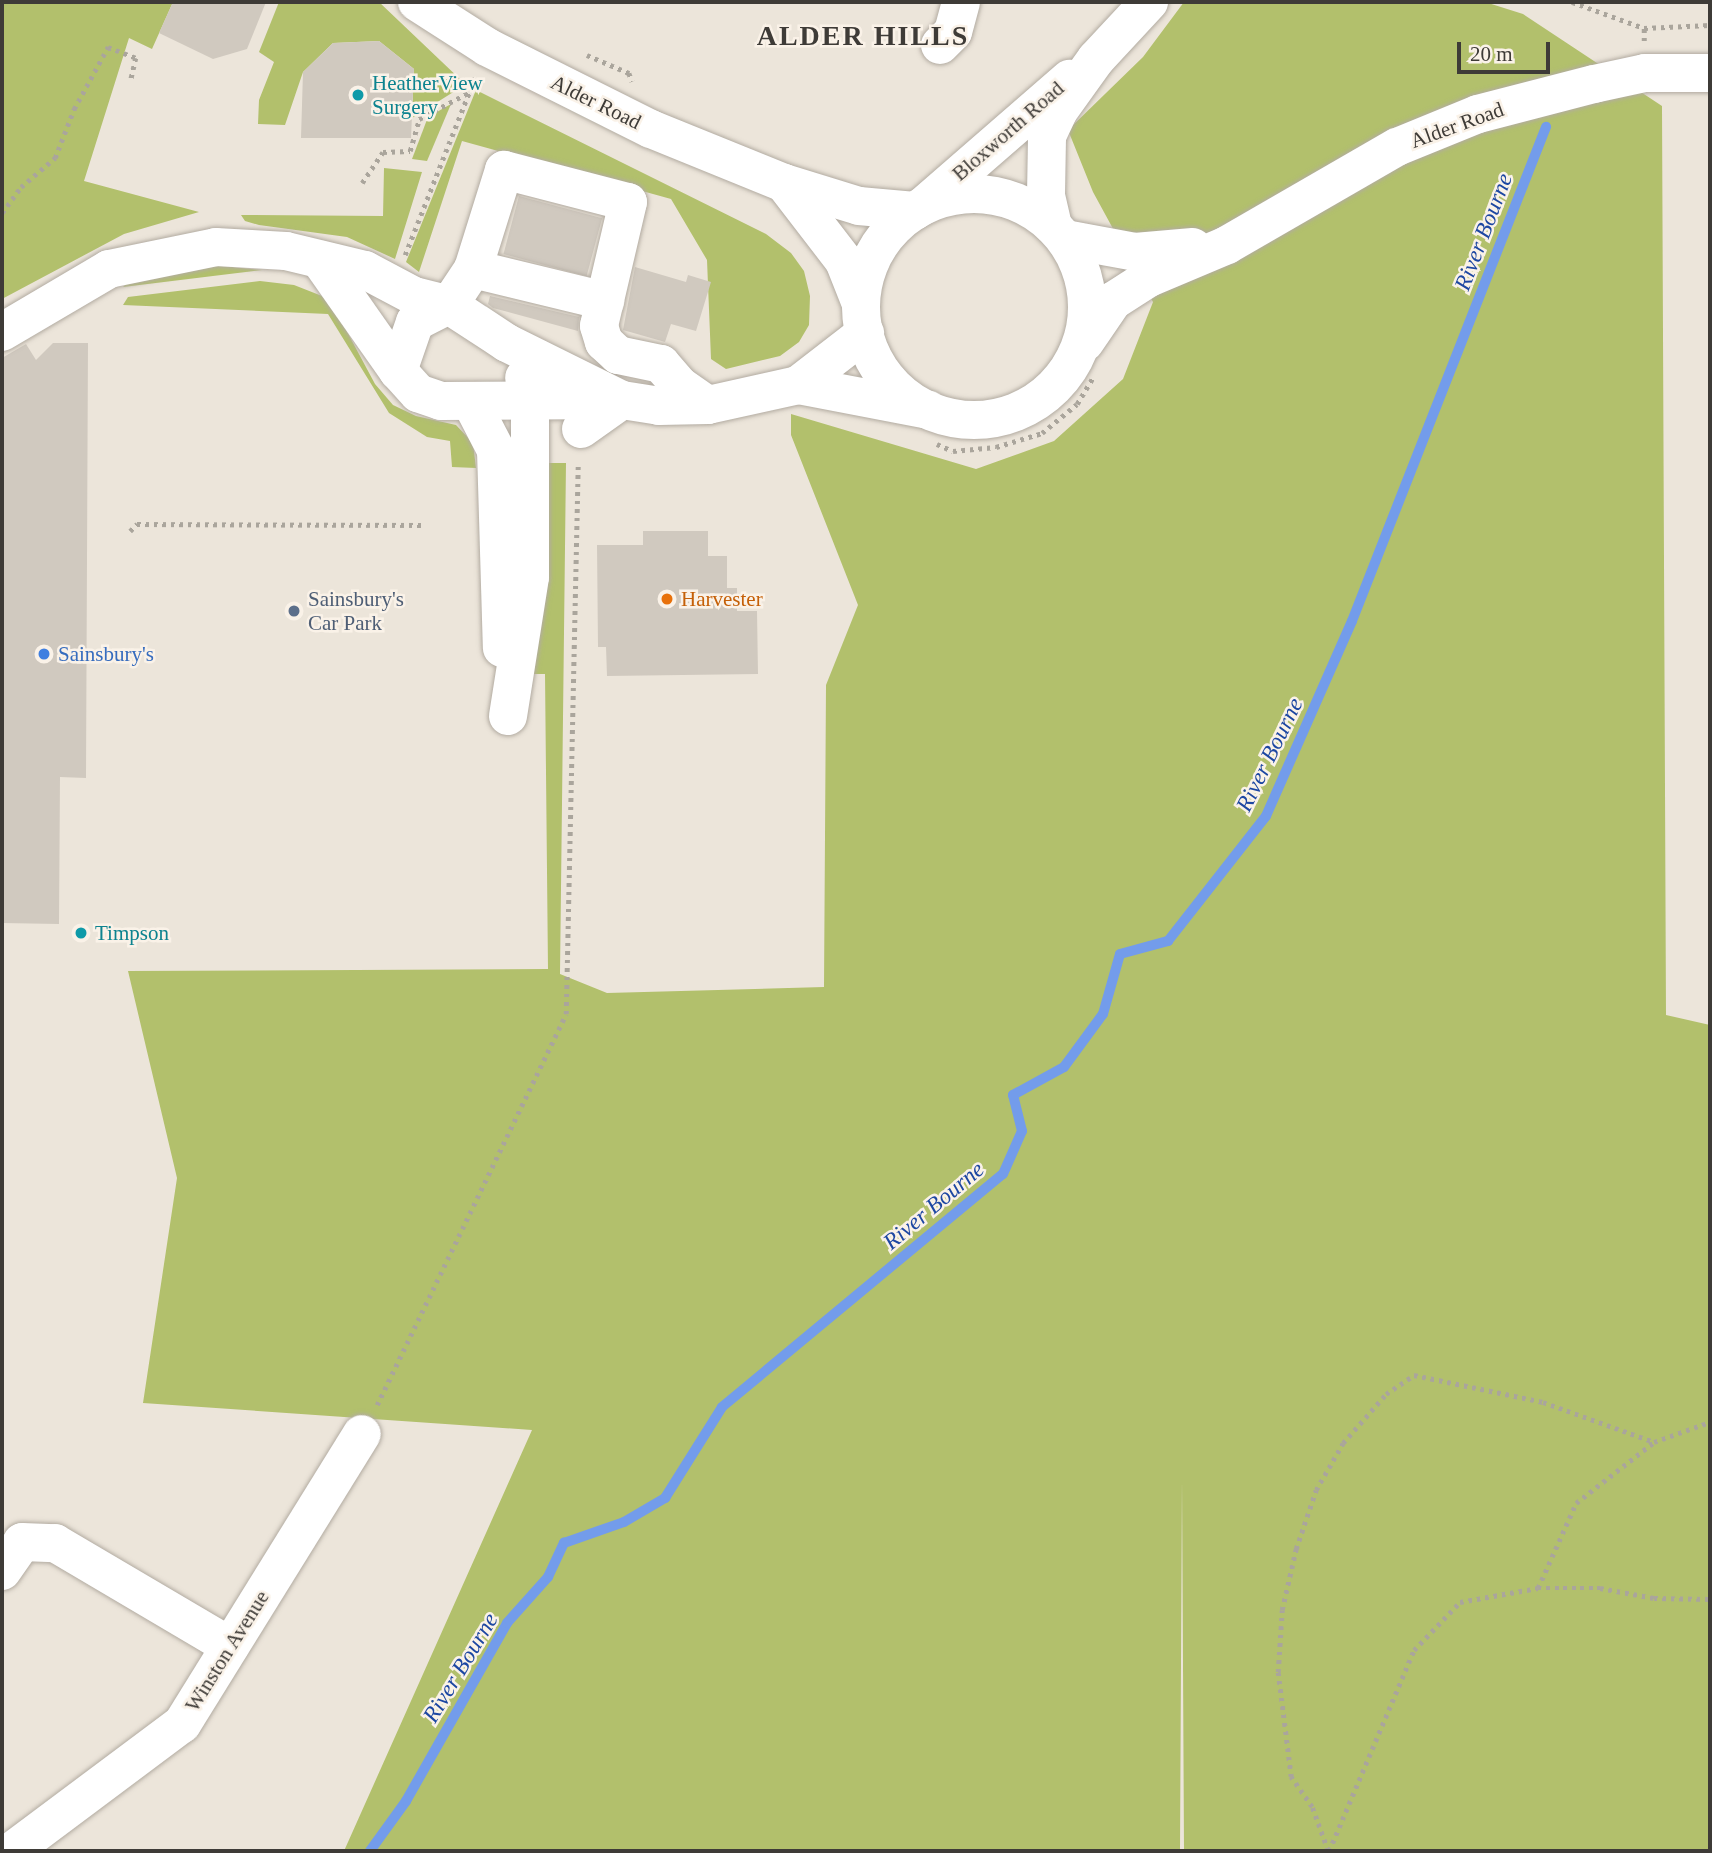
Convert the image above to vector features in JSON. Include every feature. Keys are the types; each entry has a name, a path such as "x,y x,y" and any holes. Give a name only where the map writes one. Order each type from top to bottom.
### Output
{"main road":[{"name":"Alder Road","path":"417,2 487,47 592,102 784,183 859,206 919,209"},
{"path":"940,45 953,32 961,2"},
{"name":"Bloxworth Road","path":"1059,232 1046,195 1047,136 1058,112 1096,59 1149,2"},
{"name":"Bloxworth Road","path":"919,209 1039,100 1096,59"},
{"name":"Alder Road","path":"1079,351 1113,301 1149,278 1227,245 1397,147 1478,114 1645,73 1710,73"},
{"path":"398,371 415,321 449,305 473,269 506,169 630,204 599,326 604,342 618,355 661,364 679,385 708,405"},
{"name":"Alder Road","path":"784,183 844,261 863,319"},
{"path":"320,260 398,371 418,393 441,401 530,403 622,400 659,406 708,405 798,385 977,420 1018,411 1055,387 1079,351 1087,295 1081,269 1059,232 1022,204 993,195 962,194 919,209 879,247 867,271 863,319 889,381 929,410"},
{"name":"Alder Road","path":"1059,232 1135,251 1227,245"},
{"path":"2,332 109,269 216,247 286,251 365,270 389,283 449,305 507,343 622,400"},
{"path":"473,269 605,301"},
{"path":"798,385 863,319"},
{"path":"471,402 496,450 498,563 508,716 530,577 530,403 522,369 507,343"},
{"path":"581,429 622,400"},
{"path":"498,563 514,555 529,492"},
{"name":"Winston Avenue","path":"12,1851 182,1724 362,1434"},
{"path":"2,1571 22,1542 55,1543 230,1646"}],"path":[{"path":"1572,2 1644,28"},
{"path":"2,213 21,187 55,158 74,109 108,47 136,58 131,79"},
{"path":"389,283 404,258 487,47"},
{"path":"362,183 383,152 410,152 419,119 469,92"},
{"path":"362,1434 566,1014 581,429"},
{"path":"130,531 137,524 426,525"},
{"path":"1329,1851 1312,1807 1291,1777 1278,1672 1282,1610 1296,1549 1316,1490 1343,1443 1385,1394 1414,1375 1543,1402 1654,1442"},
{"path":"1538,1588 1576,1503 1654,1442 1710,1422"},
{"path":"1329,1851 1414,1650 1460,1602 1538,1588 1600,1588 1654,1598 1710,1599"}],"green space":[{"path":"2,2 173,2 152,49 129,38 84,181 199,212 124,234 2,299"},
{"path":"279,2 379,2 462,81 455,91 412,118 414,69 379,41 333,43 303,72 285,125 258,124 259,100 274,62 259,52"},
{"path":"1184,2 1485,2 1523,14 1662,106 1666,1015 1710,1025 1710,1851 1184,1851 1182,1480 1180,1851 344,1851 532,1430 143,1403 177,1178 128,971 548,969 545,674 528,674 547,463 566,463 560,974 607,993 824,987 826,685 858,605 791,435 791,414 976,469 1054,441 1123,379 1153,302 1093,192 1068,130 1143,57"},
{"path":"476,90 766,234 791,253 804,271 810,296 809,325 799,342 780,356 726,369 711,359 707,260 671,199 462,141 419,272 406,262"},
{"path":"451,104 427,161 412,159 428,117"},
{"path":"384,168 422,172 395,259 347,237 259,225 245,221 241,215 383,216"},
{"path":"212,265 262,270 123,287 127,283"},
{"path":"260,281 294,285 322,296 336,311 375,384 393,405 416,416 456,425 473,443 476,468 452,467 450,441 427,437 389,413 328,314 123,305 128,297"}],"building":[{"path":"173,2 266,2 247,49 213,59 159,33"},
{"name":"HeatherView Surgery","path":"379,41 414,69 411,138 301,138 303,72 333,43"},
{"path":"519,196 602,218 587,276 503,254"},
{"path":"635,267 686,282 688,275 711,282 696,331 671,324 665,342 623,330"},
{"path":"490,296 579,317 578,331 493,308 488,304"},
{"name":"Sainsbury's","path":"53,343 88,343 86,778 60,777 59,924 2,923 2,358 26,344 36,360"},
{"name":"Harvester","path":"643,531 708,531 708,556 727,556 727,588 737,588 737,611 757,611 758,674 607,676 606,647 598,647 597,545 643,545"}],"waterway":[{"name":"River Bourne","path":"370,1851 406,1801 507,1623 548,1577 564,1543 624,1522 665,1498 722,1407 1003,1174 1022,1131 1013,1095 1064,1067 1103,1014 1120,954 1168,941 1266,816 1352,621 1546,127"}],"place":[{"name":"HeatherView Surgery","path":"358,95"},
{"name":"Harvester","path":"667,599"},
{"name":"Sainsbury's Car Park","path":"294,611"},
{"name":"Sainsbury's","path":"44,654"},
{"name":"Timpson","path":"81,933"}],"district":[{"name":"ALDER HILLS","path":"863,36"}]}
